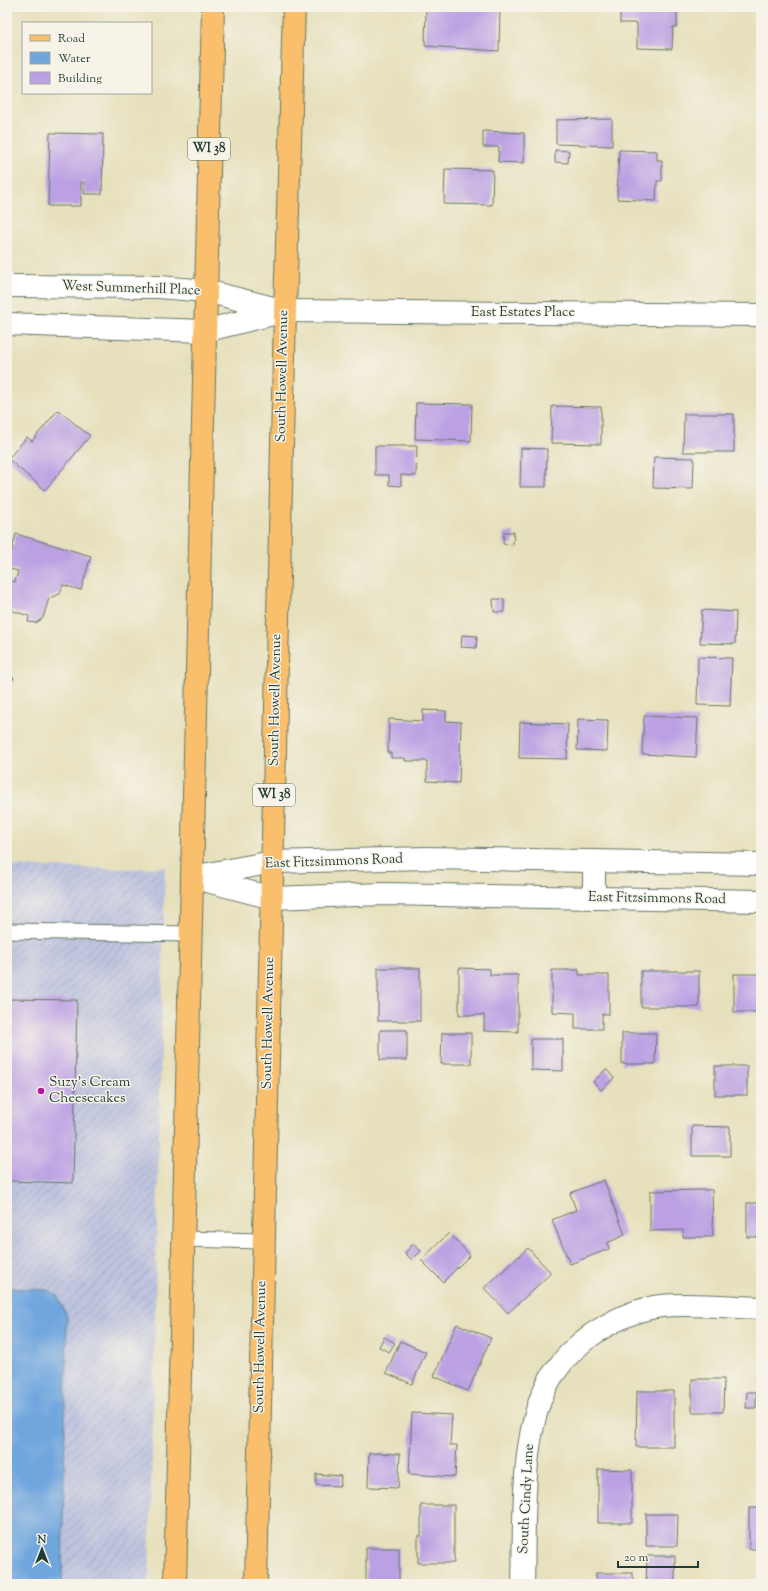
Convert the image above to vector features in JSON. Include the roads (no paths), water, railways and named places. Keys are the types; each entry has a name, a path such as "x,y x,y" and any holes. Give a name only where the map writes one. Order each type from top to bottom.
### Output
{"main road":[{"name":"WI 38","path":"175,1584 213,7"},
{"name":"South Howell Avenue","path":"256,1584 285,311 294,7"}],"street":[{"name":"West Summerhill Place","path":"7,286 159,287 206,290 285,311"},
{"name":"East Estates Place","path":"285,311 761,315"},
{"path":"7,324 204,331 285,311"},
{"name":"East Fitzsimmons Road","path":"192,877 273,862 426,858 761,864"},
{"path":"594,861 594,898"},
{"name":"East Fitzsimmons Road","path":"192,877 272,898 384,894 761,901"},
{"name":"South Cindy Lane","path":"523,1584 525,1491 531,1436 539,1404 552,1376 571,1353 588,1336 617,1319 638,1311 662,1306 761,1308"}],"lane":[{"path":"7,931 190,934"},
{"path":"184,1239 264,1241"}],"water":[{"path":"7,1288 48,1290 57,1295 67,1316 62,1584 7,1584"}],"place":[{"name":"Suzy's Cream Cheesecakes","path":"41,1091"}]}
